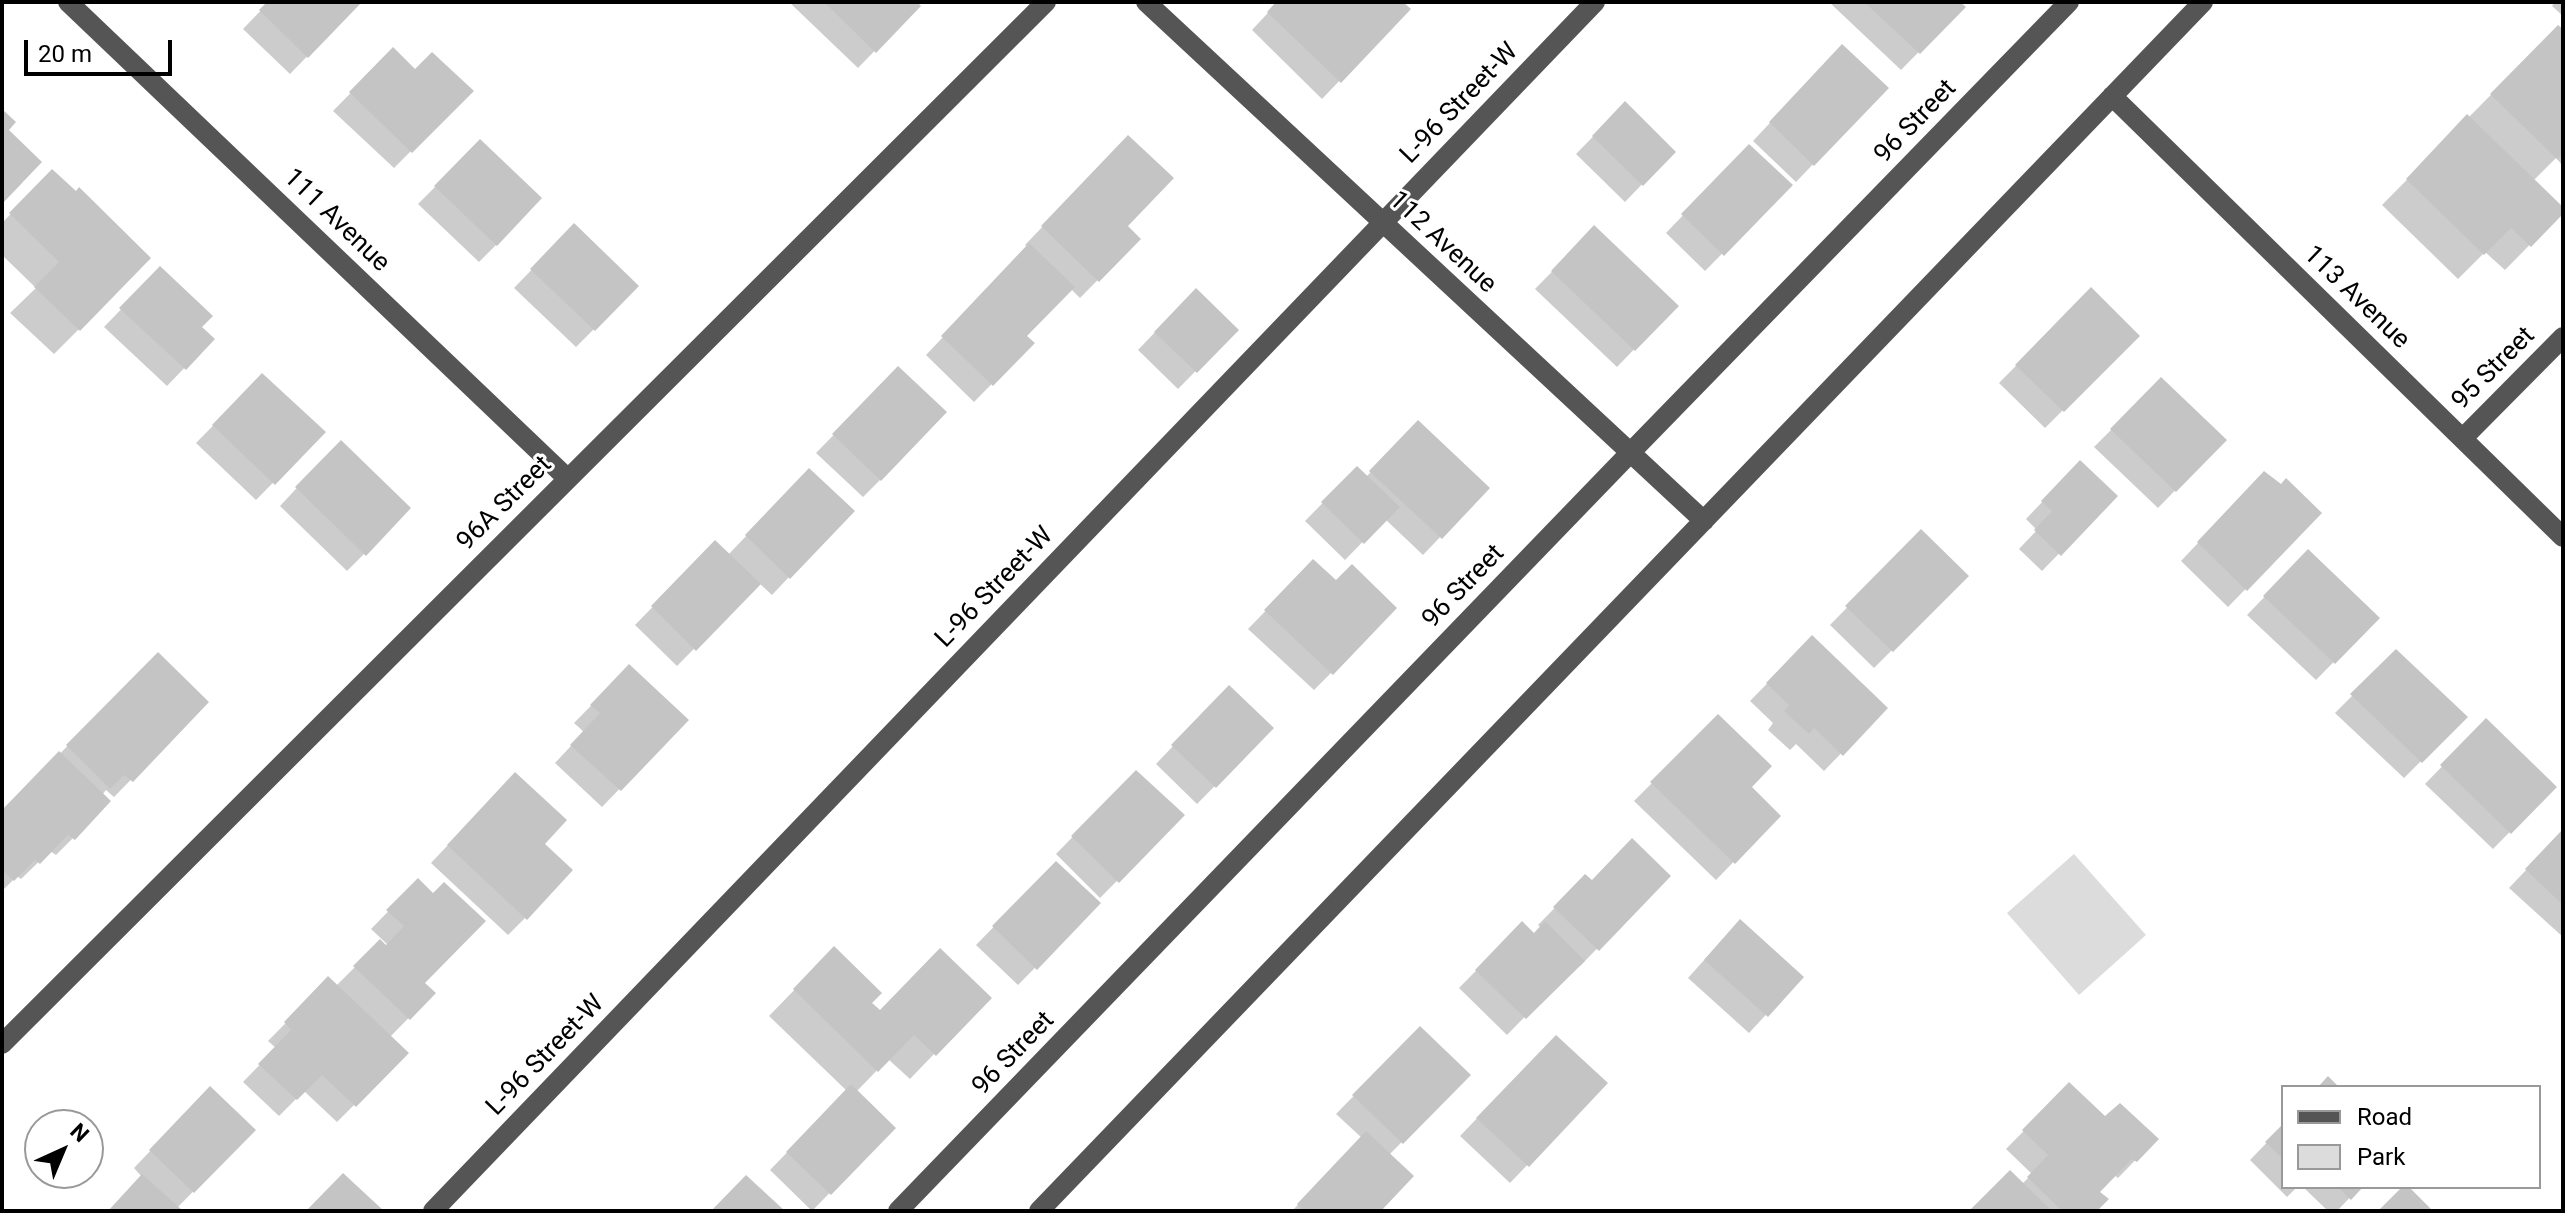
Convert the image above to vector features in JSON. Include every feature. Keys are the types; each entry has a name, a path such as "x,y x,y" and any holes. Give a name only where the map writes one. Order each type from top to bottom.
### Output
{"street":[{"name":"111 Avenue","path":"68,2 567,478"},
{"name":"96A Street","path":"2,1044 1046,2"},
{"name":"112 Avenue","path":"1146,2 1704,521"},
{"name":"L-96 Street-W","path":"433,1211 1595,2"},
{"name":"96 Street","path":"898,1211 2069,2"},
{"path":"1039,1211 2203,2"},
{"name":"113 Avenue","path":"2112,96 2563,537"},
{"name":"95 Street","path":"2463,438 2563,337"}],"green space":[{"path":"2074,854 2146,935 2079,995 2007,913"}],"building":[{"path":"267,2 362,2 308,58 259,10"},
{"path":"824,2 917,2 921,6 876,53"},
{"path":"1276,2 1403,2 1411,9 1341,83 1267,12"},
{"path":"1864,2 1960,2 1966,7 1920,54"},
{"path":"2558,25 2563,29 2563,154 2557,159 2490,94"},
{"path":"1842,44 1889,88 1814,166 1769,122"},
{"path":"393,47 415,69 432,52 474,91 412,153 349,92"},
{"path":"1625,101 1676,152 1643,186 1592,136"},
{"path":"2,109 16,122 9,130 42,162 2,204"},
{"path":"2467,114 2563,207 2563,214 2531,247 2511,228 2484,255 2406,179"},
{"path":"1128,135 1174,178 1128,226 1141,239 1099,282 1041,226"},
{"path":"480,139 542,198 497,246 434,186"},
{"path":"1749,144 1793,185 1724,256 1681,214"},
{"path":"52,169 76,191 79,187 151,258 80,331 34,287 59,262 9,213"},
{"path":"574,223 639,286 595,331 530,269"},
{"path":"1594,225 1679,306 1635,351 1551,271"},
{"path":"1029,243 1075,287 1027,336 1035,343 993,386 941,336"},
{"path":"160,266 213,316 202,327 215,339 186,370 119,308"},
{"path":"2091,287 2140,336 2064,412 2015,365"},
{"path":"1196,288 1239,330 1197,373 1154,332"},
{"path":"898,366 947,412 881,481 832,434"},
{"path":"262,373 326,432 275,485 212,425"},
{"path":"2161,377 2227,440 2176,492 2110,429"},
{"path":"1418,420 1490,488 1442,539 1369,471"},
{"path":"341,440 411,508 366,556 295,487"},
{"path":"2080,460 2118,496 2061,556 2034,530 2052,511 2041,501"},
{"path":"1357,466 1400,507 1364,544 1321,502"},
{"path":"809,468 855,511 790,579 745,535"},
{"path":"2264,471 2281,484 2286,478 2322,513 2247,591 2197,542"},
{"path":"1921,529 1969,576 1893,652 1845,606"},
{"path":"715,540 761,584 696,651 651,606"},
{"path":"2308,549 2380,618 2335,664 2263,596"},
{"path":"1313,559 1336,580 1352,564 1397,608 1333,675 1264,610"},
{"path":"1812,635 1888,708 1843,756 1814,728 1809,734 1784,711 1789,705 1766,683"},
{"path":"2396,649 2468,717 2422,763 2350,694"},
{"path":"158,652 209,702 133,782 124,775 110,789 66,745"},
{"path":"629,664 689,720 621,791 570,745 600,713 590,705"},
{"path":"1229,685 1274,728 1216,788 1171,745"},
{"path":"1718,714 1772,766 1752,787 1781,816 1735,864 1650,782"},
{"path":"2486,718 2557,787 2511,834 2440,765"},
{"path":"59,751 111,801 75,840 68,835 40,864 35,860 14,881 2,870 2,810"},
{"path":"1136,770 1185,815 1119,883 1071,836"},
{"path":"515,772 567,820 545,844 573,870 527,920 447,845"},
{"path":"2563,829 2563,905 2525,869"},
{"path":"1632,838 1671,876 1599,951 1553,907 1585,874 1592,880"},
{"path":"1056,861 1101,903 1037,970 992,926"},
{"path":"418,878 433,893 444,882 486,921 425,983 436,993 410,1020 353,966 380,939 386,945 404,926 386,910"},
{"path":"1740,919 1804,977 1768,1017 1704,960"},
{"path":"1522,921 1534,933 1545,921 1585,961 1526,1019 1475,970"},
{"path":"834,946 882,993 872,1003 880,1010 940,948 992,998 936,1056 914,1035 878,1072 793,989"},
{"path":"328,976 409,1053 356,1107 322,1075 297,1100 258,1064 291,1030 284,1022"},
{"path":"1420,1026 1471,1075 1403,1144 1352,1095"},
{"path":"1556,1035 1608,1083 1529,1167 1476,1118"},
{"path":"2328,1076 2337,1085 2320,1085"},
{"path":"2069,1082 2105,1116 2120,1103 2159,1139 2137,1162 2132,1159 2100,1192 2109,1199 2097,1211 2062,1211 2027,1177 2048,1155 2022,1130"},
{"path":"851,1084 896,1128 831,1195 786,1152"},
{"path":"210,1086 256,1130 194,1193 149,1150"},
{"path":"2281,1126 2281,1157 2265,1142"},
{"path":"1366,1131 1414,1176 1381,1211 1304,1211 1297,1204"},
{"path":"2010,1170 2052,1211 1969,1211"},
{"path":"343,1173 384,1211 306,1211"},
{"path":"142,1174 183,1211 108,1211"},
{"path":"746,1175 785,1211 711,1211"},
{"path":"2340,1189 2361,1189 2351,1200"},
{"path":"2400,1189 2411,1189 2433,1211 2378,1211"}]}
